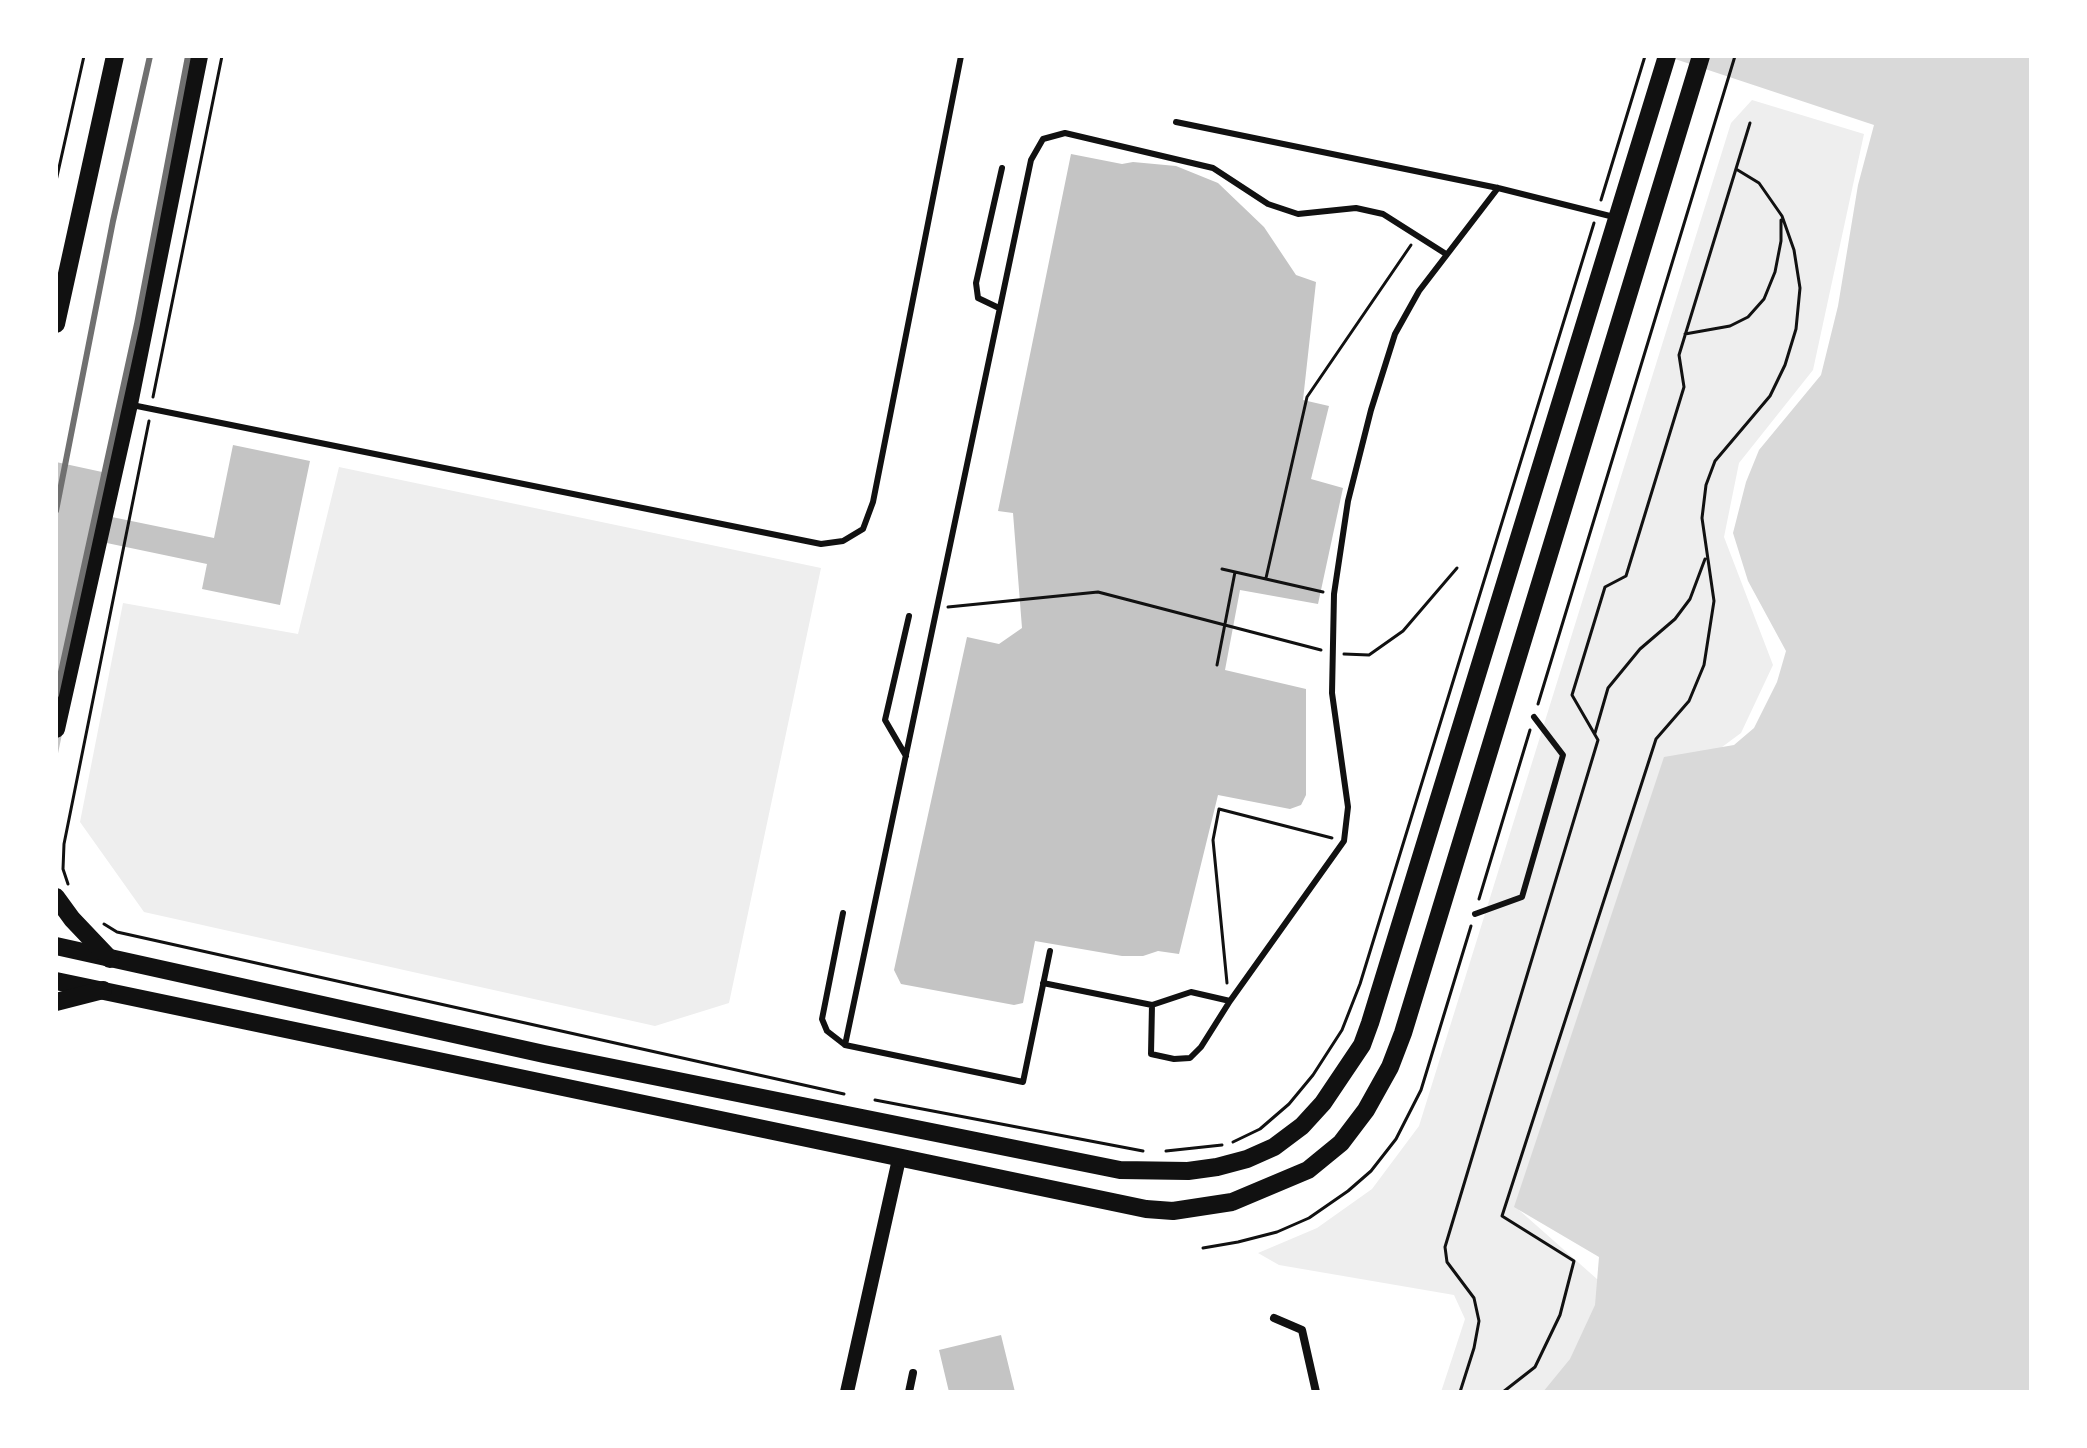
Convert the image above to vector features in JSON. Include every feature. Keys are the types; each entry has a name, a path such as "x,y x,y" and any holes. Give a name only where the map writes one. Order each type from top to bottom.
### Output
{"main road":[{"path":"56,324 115,56"},
{"path":"56,729 129,404 199,56"},
{"path":"56,981 1146,1209 1173,1211 1207,1208 1259,1193 1308,1170 1341,1143 1366,1110 1390,1067 1403,1033 1701,56"},
{"path":"56,946 544,1054 1120,1170 1188,1171 1217,1167 1274,1147 1302,1126 1323,1103 1362,1045 1370,1023 1665,64"},
{"path":"63,892 72,919 110,959"},
{"path":"56,1002 103,990"}],"street":[{"path":"847,1392 899,1159"},
{"path":"1274,1318 1302,1330 1316,1392"},
{"path":"909,1392 913,1373"}],"lane":[{"path":"129,404 821,544 843,541 863,529 873,502 961,56"},
{"path":"1176,122 1498,188 1617,217"},
{"path":"845,1045 1031,160 1043,139 1065,133 1213,168 1268,204 1298,214 1356,208 1383,214 1446,254"},
{"path":"999,308 978,298 976,283 1002,168"},
{"path":"1152,1005 1151,1054 1174,1059 1190,1058 1201,1047 1230,1001 1344,841 1348,807 1332,693 1334,594 1348,501 1371,410 1395,334 1419,291 1498,188"},
{"path":"906,756 885,720 909,616"},
{"path":"1475,914 1522,897 1563,755 1534,717"},
{"path":"843,913 822,1019 827,1031 845,1045 1023,1082 1050,951"},
{"path":"1043,983 1152,1005 1191,992 1230,1001"}],"path":[{"path":"56,181 84,56"},
{"path":"63,892 64,844 222,56"},
{"path":"1163,1151 1229,1144 1260,1129 1289,1104 1313,1075 1342,1030 1360,984 1645,56"},
{"path":"1722,96 1735,56"},
{"path":"1460,1392 1479,1321 1474,1298 1447,1262 1445,1247 1598,740 1572,695 1605,587 1626,576 1684,387 1679,355 1750,123"},
{"path":"1503,1392 1535,1367 1560,1315 1574,1261 1502,1216 1656,739 1689,701 1704,665 1714,601 1702,518 1706,485 1715,461 1770,396 1785,365 1796,329 1800,288 1794,250 1782,216 1759,183 1736,169"},
{"path":"1685,334 1730,326 1748,317 1764,299 1775,272 1782,216"},
{"path":"1266,578 1307,397 1418,236"},
{"path":"1595,733 1608,688 1631,658 1675,619 1690,599 1706,555"},
{"path":"937,608 1098,592 1333,653 1369,655 1403,631 1457,568"},
{"path":"1222,569 1324,592"},
{"path":"1217,665 1235,572"},
{"path":"1224,967 1213,840 1219,809 1344,841"},
{"path":"97,920 117,932 854,1096"},
{"path":"869,1099 1149,1152"}],"shaded area":[{"path":"1666,56 2031,56 2031,1392 1543,1392 1570,1359 1595,1305 1599,1257 1514,1207 1664,757 1734,745 1754,728 1777,682 1786,651 1748,581 1733,533 1746,482 1759,450 1821,375 1838,306 1858,185 1874,125"},
{"path":"1752,100 1864,134 1813,370 1739,463 1724,537 1773,665 1741,733 1668,787 1519,1210 1606,1287 1559,1392 1441,1392 1465,1319 1454,1295 1279,1265 1258,1253 1317,1228 1372,1189 1419,1126 1731,123"},
{"path":"339,467 821,568 729,1003 655,1026 144,912 80,822 123,603 298,634"}],"building":[{"path":"1071,154 1122,164 1133,162 1176,166 1218,183 1264,227 1296,275 1316,282 1303,400 1329,406 1311,479 1343,488 1318,604 1240,590 1225,670 1306,689 1306,795 1301,805 1290,809 1218,795 1179,954 1158,951 1143,956 1122,956 1035,941 1023,1003 1014,1005 901,984 894,970 967,637 999,644 1022,628 1013,513 998,511"},
{"path":"233,445 310,461 280,605 202,589 207,564 102,542 56,763 56,462 116,475 107,516 214,538"},
{"path":"1001,1335 1015,1392 949,1392 939,1350"}],"railway":[{"path":"56,511 113,221 150,56"},
{"path":"56,695 137,324 188,56"}]}
